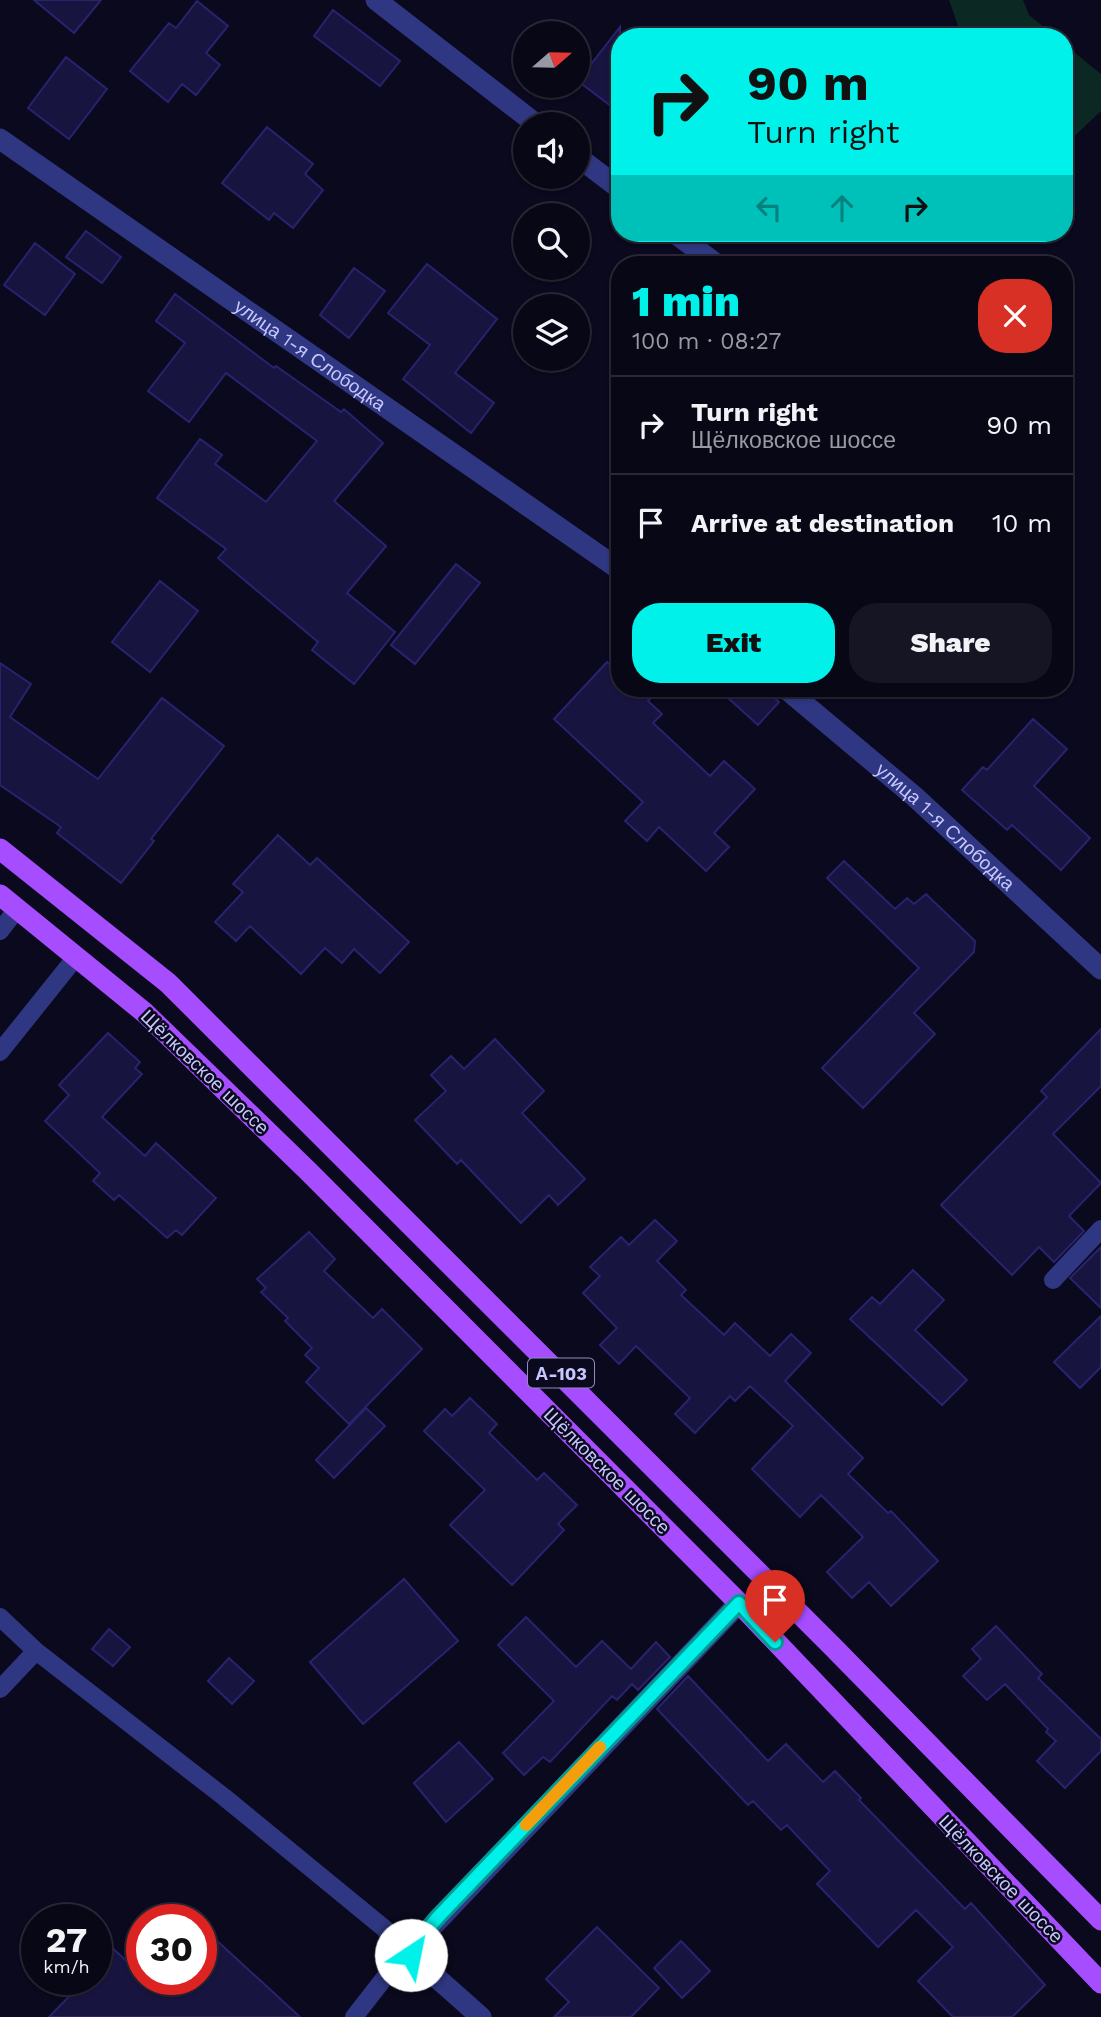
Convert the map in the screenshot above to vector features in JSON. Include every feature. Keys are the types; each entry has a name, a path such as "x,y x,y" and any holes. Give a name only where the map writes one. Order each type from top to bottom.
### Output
{"main road":[{"name":"Щёлковское шоссе","path":"0,849 168,983 796,1609 1101,1920"},
{"name":"Щёлковское шоссе","path":"0,895 145,1013 309,1172 739,1603 1101,1983"}],"street":[{"path":"376,0 521,112"},
{"name":"улица 1-я Слободка","path":"0,139 611,564"},
{"path":"590,166 611,182"},
{"path":"687,242 705,256"},
{"name":"улица 1-я Слободка","path":"796,697 914,796 1101,969"},
{"path":"481,2017 411,1955 410,1950 739,1603"}],"lane":[{"path":"0,931 17,909"},
{"path":"0,1052 76,957"},
{"path":"1053,1280 1101,1229"},
{"path":"0,1617 36,1651 224,1797 385,1930 400,1958 354,2017"},
{"path":"0,1689 36,1651"}],"green space":[{"path":"949,0 1023,0 1029,15 1045,28 959,28"},
{"path":"1073,51 1101,74 1101,111 1073,137"}],"building":[{"path":"34,0 101,0 74,33"},
{"path":"197,1 228,26 206,53 220,65 196,95 182,84 168,102 130,71 169,23 176,28"},
{"path":"333,10 400,61 380,86 314,36"},
{"path":"611,39 611,106 590,90 590,66"},
{"path":"66,57 107,89 69,139 28,108"},
{"path":"267,127 313,164 305,174 323,190 293,228 274,213 269,220 222,183"},
{"path":"86,231 121,257 102,283 66,257"},
{"path":"35,243 75,274 45,315 4,285"},
{"path":"427,264 497,319 455,373 494,403 471,433 403,379 430,345 388,313"},
{"path":"354,268 385,291 349,338 320,315"},
{"path":"175,294 274,368 276,366 341,412 344,409 383,443 334,501 386,546 347,593 395,632 354,684 312,650 318,642 218,558 226,549 157,498 200,439 222,455 215,464 266,502 317,441 226,373 189,422 148,391 185,343 156,321"},
{"path":"456,564 480,583 415,664 391,645"},
{"path":"160,581 198,611 150,672 112,642"},
{"path":"607,662 611,666 611,697 652,697 648,701 662,714 653,723 710,776 724,761 755,789 714,833 729,847 706,871 659,827 647,841 625,821 643,802 554,719"},
{"path":"0,663 31,684 10,717 98,779 162,698 224,746 151,839 154,841 121,883 57,833 61,827 0,785"},
{"path":"727,697 774,697 779,702 758,725"},
{"path":"1033,719 1067,749 1034,786 1090,838 1061,870 1012,825 1007,830 962,790 983,767 987,770"},
{"path":"278,835 310,865 317,858 409,942 380,973 354,949 342,963 325,948 301,974 250,926 236,941 215,922 243,892 233,884"},
{"path":"844,861 895,909 907,898 914,904 926,894 975,941 974,952 914,1013 935,1034 863,1108 822,1068 919,968 827,878"},
{"path":"1101,1029 1101,1086 1053,1134 1101,1183 1069,1216 1084,1231 1054,1262 1039,1247 1012,1275 941,1205 1047,1097 1041,1091"},
{"path":"108,1033 140,1062 135,1068 142,1074 102,1117 145,1156 156,1143 216,1198 182,1235 176,1230 167,1238 119,1195 114,1200 93,1181 100,1173 45,1121 69,1095 59,1085"},
{"path":"495,1039 544,1091 522,1113 585,1179 558,1205 549,1195 521,1223 461,1160 457,1164 415,1120 446,1091 431,1075 451,1056 464,1069"},
{"path":"655,1220 677,1241 657,1261 686,1290 681,1295 724,1335 735,1323 770,1356 791,1334 811,1353 785,1381 863,1458 848,1474 888,1513 891,1511 938,1561 891,1606 869,1582 852,1598 827,1572 863,1537 821,1495 800,1517 752,1469 793,1426 750,1386 735,1401 730,1396 695,1433 675,1414 690,1398 636,1346 619,1364 600,1345 617,1328 583,1293 600,1276 590,1267 621,1237 629,1245"},
{"path":"309,1232 335,1259 324,1271 373,1318 382,1309 422,1349 349,1424 306,1382 319,1368 305,1355 312,1348 285,1321 288,1318 261,1292 266,1288 257,1279"},
{"path":"1101,1247 1101,1308 1070,1278"},
{"path":"913,1270 944,1300 915,1330 967,1380 942,1405 850,1319 872,1297 880,1304"},
{"path":"1101,1316 1101,1367 1080,1388 1054,1362"},
{"path":"470,1398 497,1424 489,1433 537,1480 544,1473 577,1505 558,1524 564,1530 512,1585 450,1525 485,1490 424,1431 445,1409 452,1416"},
{"path":"366,1408 385,1426 334,1478 316,1460"},
{"path":"404,1579 458,1641 363,1724 310,1662"},
{"path":"526,1617 576,1667 602,1641 631,1669 656,1642 670,1657 638,1690 632,1684 617,1700 612,1696 550,1762 543,1757 524,1775 503,1753 554,1701 498,1645"},
{"path":"996,1626 1042,1674 1038,1678 1101,1739 1101,1751 1065,1788 1037,1761 1056,1741 1046,1732 1048,1729 1005,1684 987,1700 963,1676 981,1659 972,1649"},
{"path":"109,1629 130,1647 113,1666 92,1649"},
{"path":"229,1658 254,1681 232,1704 208,1681"},
{"path":"688,1676 768,1761 786,1744 823,1782 835,1771 861,1798 859,1800 965,1909 971,1903 1045,1985 1012,2017 953,2017 918,1981 953,1947 916,1910 878,1947 817,1884 830,1871 787,1825 781,1830 753,1801 748,1805 657,1709"},
{"path":"459,1742 493,1779 446,1822 414,1783"},
{"path":"597,1927 659,1988 631,2017 554,2017 569,2002 546,1979"},
{"path":"217,1941 300,2017 49,2017 70,1995 112,1995 112,1948 126,1960 126,1995 217,1995"},
{"path":"681,1941 710,1971 682,1998 654,1968"}],"slow traffic":[{"path":"526,1825 600,1747"}],"route":[{"path":"411,1955 410,1950 439,1916 739,1603 775,1642"}]}
